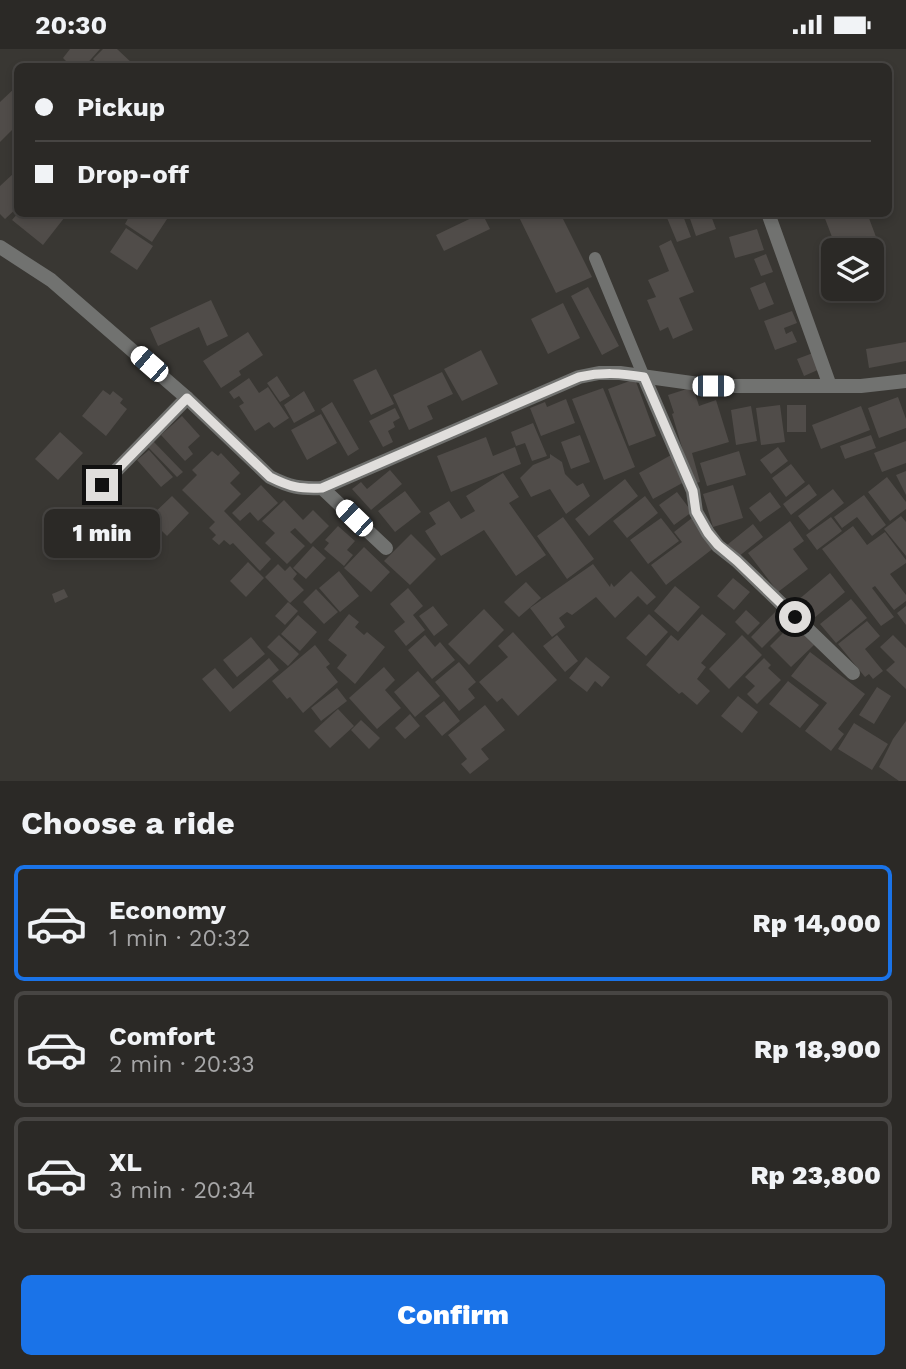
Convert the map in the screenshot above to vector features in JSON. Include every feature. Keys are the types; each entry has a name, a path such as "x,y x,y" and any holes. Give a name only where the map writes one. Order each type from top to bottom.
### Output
{"street":[{"path":"769,217 830,386"},
{"path":"0,247 51,280 187,398 270,477 301,489 322,488 579,377 599,373 620,373 713,386 861,386 906,381"},
{"path":"644,377 693,491 696,512 708,533 853,673"},
{"path":"102,485 187,398"},
{"path":"322,488 386,548"}],"lane":[{"path":"595,258 644,377"}],"building":[{"path":"70,49 100,49 88,63 68,63 63,58"},
{"path":"103,49 117,49 132,63 96,63 93,59"},
{"path":"14,89 14,128 0,142 0,102"},
{"path":"14,173 14,211 5,219 0,214 0,186"},
{"path":"15,217 65,217 43,245 12,220"},
{"path":"129,217 168,217 152,242 125,224"},
{"path":"474,217 484,217 490,229 444,251 436,235"},
{"path":"519,217 562,217 592,277 556,293"},
{"path":"667,217 684,217 691,237 677,242"},
{"path":"689,217 712,217 716,229 696,236"},
{"path":"824,217 869,217 876,238 832,238"},
{"path":"126,228 153,246 137,270 110,252"},
{"path":"757,229 764,250 735,258 729,237"},
{"path":"671,240 694,292 679,298 693,330 673,339 668,327 660,331 647,300 656,297 648,280 669,271 659,246"},
{"path":"766,254 773,272 761,276 754,259"},
{"path":"765,282 774,304 759,310 750,288"},
{"path":"588,287 619,346 602,355 571,296"},
{"path":"211,300 228,336 207,346 199,327 158,346 150,328"},
{"path":"563,303 580,338 548,354 531,319"},
{"path":"792,311 797,323 784,328 786,334 792,331 797,342 775,350 764,321"},
{"path":"248,332 263,355 239,371 241,375 221,388 203,361"},
{"path":"906,342 906,361 869,368 866,349"},
{"path":"481,350 498,384 462,401 444,369"},
{"path":"813,353 820,369 804,376 797,359"},
{"path":"376,369 394,404 371,415 353,380"},
{"path":"442,372 453,394 427,406 433,419 409,430 393,395"},
{"path":"277,376 290,396 280,402 267,383"},
{"path":"249,378 259,393 268,387 289,418 274,428 269,422 255,431 239,406 244,403 239,396 234,399 229,392"},
{"path":"635,379 656,436 629,446 608,389"},
{"path":"693,387 699,406 716,400 729,442 692,453 700,482 693,484 668,395"},
{"path":"603,388 635,467 604,480 572,399"},
{"path":"103,390 110,395 113,391 123,399 120,403 127,409 106,436 82,416"},
{"path":"304,391 315,411 294,423 284,405"},
{"path":"898,397 906,419 906,428 879,438 868,408"},
{"path":"566,399 575,423 541,436 530,408 545,402 547,407"},
{"path":"332,402 359,449 348,456 321,409"},
{"path":"780,405 785,442 761,445 756,408"},
{"path":"787,405 806,405 806,432 787,432"},
{"path":"751,406 757,441 736,445 731,410"},
{"path":"861,406 870,430 821,449 812,425"},
{"path":"395,408 400,418 393,422 395,427 388,431 393,442 383,447 369,421"},
{"path":"321,414 337,443 307,460 291,430"},
{"path":"182,416 200,436 188,447 193,454 185,461 161,435"},
{"path":"533,423 547,456 532,461 525,443 516,446 511,432"},
{"path":"60,432 83,453 58,480 35,459"},
{"path":"580,435 590,462 571,469 561,442"},
{"path":"871,435 876,448 845,459 840,446"},
{"path":"486,437 493,456 515,447 521,464 451,492 437,456"},
{"path":"152,440 183,472 177,477 146,445"},
{"path":"906,441 906,463 882,472 874,453"},
{"path":"778,447 788,461 771,474 760,460"},
{"path":"149,450 173,477 161,487 137,460"},
{"path":"212,451 218,456 221,453 240,473 230,483 241,494 224,511 271,559 260,571 233,543 230,545 224,540 219,545 212,539 216,535 209,528 215,522 182,490 197,475 192,470"},
{"path":"739,451 746,475 707,486 700,463"},
{"path":"550,454 562,462 565,474 577,486 583,483 590,496 566,514 550,489 531,497 520,478 533,465 550,458"},
{"path":"671,455 686,481 653,499 639,473"},
{"path":"791,464 805,482 786,497 772,478"},
{"path":"390,470 402,484 371,510 352,489 361,482 367,489"},
{"path":"906,471 906,495 896,475"},
{"path":"503,473 519,497 509,503 546,555 516,576 484,530 441,556 425,531 436,524 429,513 449,501 461,519 475,511 466,496"},
{"path":"887,477 906,502 906,509 890,521 868,492"},
{"path":"625,479 638,496 589,536 575,519"},
{"path":"809,484 817,495 791,515 783,504"},
{"path":"261,485 278,503 258,521 250,512 240,521 232,513"},
{"path":"733,485 743,518 713,527 703,494"},
{"path":"833,489 844,503 809,530 798,516"},
{"path":"405,491 421,512 395,532 378,511"},
{"path":"677,492 692,512 674,525 659,505"},
{"path":"770,492 781,507 760,522 749,508"},
{"path":"864,495 886,525 872,536 857,517 842,528 834,517"},
{"path":"172,496 189,513 167,536 149,518"},
{"path":"645,496 658,513 627,538 613,521"},
{"path":"284,500 303,520 313,510 329,526 311,544 295,528 290,532 305,546 287,564 265,543 275,533 262,521"},
{"path":"901,516 906,522 906,556 884,529"},
{"path":"563,517 594,559 567,579 537,536"},
{"path":"831,517 842,531 817,550 806,535"},
{"path":"661,518 679,541 648,564 630,540"},
{"path":"692,518 715,547 666,585 651,565 682,542 674,532"},
{"path":"790,521 804,541 793,549 808,569 778,592 748,553"},
{"path":"753,524 763,537 738,557 727,545"},
{"path":"338,526 355,541 347,550 353,555 344,566 324,549 329,543 325,540"},
{"path":"853,526 867,545 885,532 906,560 906,563 890,574 906,595 906,601 894,610 875,586 872,588 894,617 881,626 822,549"},
{"path":"411,534 436,559 410,585 384,561"},
{"path":"313,546 326,558 306,579 293,568"},
{"path":"364,547 390,572 371,592 344,568"},
{"path":"248,562 264,578 246,597 230,581"},
{"path":"278,564 285,571 290,566 297,574 293,579 304,590 290,603 265,577"},
{"path":"593,564 610,587 611,583 614,587 631,571 656,597 647,605 638,596 615,618 596,597 572,615 567,612 559,618 565,627 552,637 530,608"},
{"path":"339,571 359,596 340,612 319,588"},
{"path":"830,573 845,592 807,624 791,606"},
{"path":"733,578 750,592 734,610 717,596"},
{"path":"526,582 541,598 519,617 504,602"},
{"path":"675,586 700,607 678,632 654,611"},
{"path":"408,588 423,606 413,615 425,630 406,646 394,631 405,622 390,604"},
{"path":"64,589 68,597 55,603 52,594"},
{"path":"316,589 338,612 324,624 303,602"},
{"path":"851,599 867,618 836,643 820,624"},
{"path":"288,602 298,611 285,625 275,616"},
{"path":"433,606 448,625 434,636 419,616"},
{"path":"906,606 906,625 897,613"},
{"path":"484,609 504,630 469,665 448,644"},
{"path":"746,610 760,623 748,635 735,622"},
{"path":"777,610 789,621 762,648 751,637"},
{"path":"349,614 359,622 355,627 364,635 367,632 385,647 355,684 337,668 347,655 328,640"},
{"path":"649,614 668,632 646,656 626,638"},
{"path":"702,614 726,634 701,663 706,667 697,679 710,691 697,705 682,692 679,694 646,665 671,635 678,641"},
{"path":"298,615 317,632 300,651 281,634"},
{"path":"867,621 880,636 865,649 883,671 873,679 869,674 865,677 838,644"},
{"path":"792,624 814,645 791,667 770,646"},
{"path":"513,632 557,680 518,716 502,698 497,702 479,682 508,657 498,646"},
{"path":"279,635 299,654 288,666 267,647"},
{"path":"425,635 435,647 440,642 455,660 432,679 408,650"},
{"path":"557,635 578,661 565,672 543,646"},
{"path":"742,635 762,655 729,689 709,669"},
{"path":"893,635 906,648 906,689 886,670 895,662 880,647"},
{"path":"251,637 265,654 237,677 223,660"},
{"path":"315,645 330,664 326,667 338,682 303,713 272,681"},
{"path":"810,652 865,694 838,729 844,734 831,751 805,731 827,703 791,676"},
{"path":"586,657 610,677 602,687 595,681 587,692 569,678"},
{"path":"269,658 279,670 230,712 202,679 215,668 233,689"},
{"path":"764,658 771,665 768,668 781,680 757,704 747,694 755,686 745,677"},
{"path":"459,662 476,682 468,689 475,698 459,711 435,682"},
{"path":"384,667 395,680 385,690 401,708 377,729 349,698"},
{"path":"418,671 440,696 415,717 394,692"},
{"path":"788,681 819,705 800,728 769,704"},
{"path":"877,687 891,696 874,724 859,715"},
{"path":"337,688 347,701 321,721 311,708"},
{"path":"738,696 758,712 742,733 721,716"},
{"path":"444,701 460,721 442,736 425,716"},
{"path":"485,705 505,730 481,749 489,759 470,774 461,764 467,759 448,735"},
{"path":"338,709 354,726 330,748 314,731"},
{"path":"410,714 420,726 405,739 395,728"},
{"path":"361,720 380,738 369,749 351,730"},
{"path":"906,721 906,781 899,781 879,767"},
{"path":"854,723 888,744 872,770 838,749"}],"route":[{"path":"102,485 187,398 270,477 301,489 322,488 579,377 620,373 644,377 693,491 696,512 708,533 795,617"}]}
